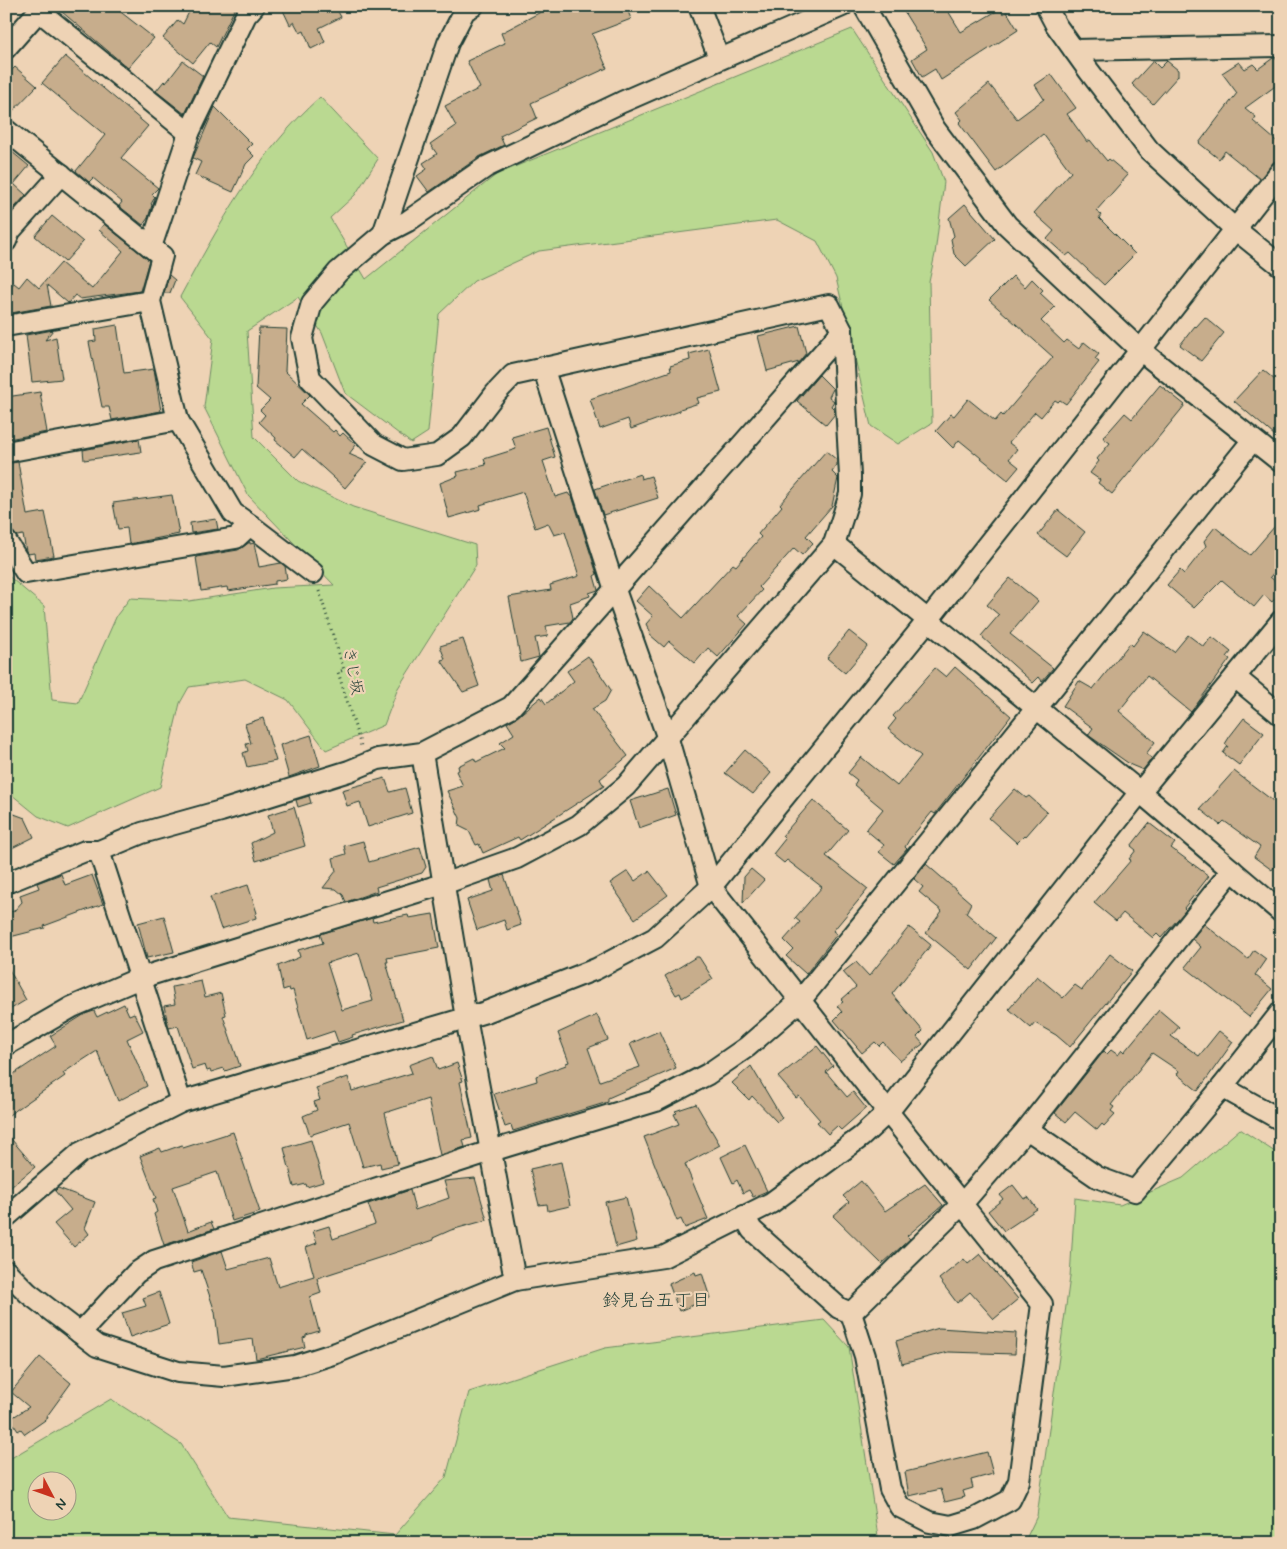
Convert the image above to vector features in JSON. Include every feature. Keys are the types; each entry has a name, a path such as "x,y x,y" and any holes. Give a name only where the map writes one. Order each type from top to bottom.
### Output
{"street":[{"path":"151,247 189,133 246,14 254,6"},
{"path":"383,234 448,43 465,10 473,6"},
{"path":"699,6 719,58"},
{"path":"6,1045 72,1006 140,978 443,884 517,858 579,825 626,786 834,544 850,494 842,331 829,305 543,366 513,375 495,394 462,437 437,455 403,460 374,445 310,378 302,338 312,303 338,272 383,234 408,222 486,167 719,58 842,6"},
{"path":"864,6 935,128 1006,225 1140,350 1252,442 1281,462"},
{"path":"1046,6 1074,50 1149,150 1235,229 1281,266"},
{"path":"6,48 41,8 189,133"},
{"path":"1074,50 1281,46"},
{"path":"6,130 162,256 150,301 178,420 233,513 313,573"},
{"path":"6,1217 80,1153 181,1102 466,1018 596,969 655,938 711,887 929,619 1281,172"},
{"path":"6,241 10,232 61,174"},
{"path":"6,326 150,301"},
{"path":"6,883 86,851 99,852 142,833 221,811 349,771 378,759 422,753 510,707 568,644 614,587 842,331"},
{"path":"543,366 614,587 668,739 711,887 1042,1304 1019,1482 1010,1500 974,1519 951,1526 930,1522 900,1507 890,1489 865,1356 851,1313 839,1308 752,1230 744,1216"},
{"path":"6,452 178,420"},
{"path":"80,1333 136,1273 154,1261 491,1151 656,1101 708,1074 747,1047 800,1001 1252,442"},
{"path":"6,541 26,573 236,538 250,525"},
{"path":"834,544 1037,707 1281,912"},
{"path":"6,1271 28,1294 97,1346 178,1372 224,1376 295,1366 336,1353 515,1280 663,1256 771,1203 861,1137 888,1112 1140,792 1281,621"},
{"path":"1235,677 1281,715"},
{"path":"422,753 466,1018 515,1280"},
{"path":"99,852 181,1102"},
{"path":"851,1313 962,1204 1027,1129 1232,870"},
{"path":"1027,1129 1097,1177 1135,1191 1222,1087 1281,1012"},
{"path":"1222,1087 1281,1120"}],"path":[{"name":"きじ坂","path":"313,573 344,670 338,672 362,747 376,744 378,759"}],"green space":[{"path":"852,29 933,152 944,182 935,254 929,282 932,423 898,444 871,426 836,278 817,241 777,220 539,251 474,281 439,314 428,432 411,443 345,393 322,333 298,297 247,331 254,437 298,481 353,507 475,545 476,565 398,688 384,725 326,750 288,700 245,679 189,687 180,703 160,787 68,828 38,816 6,790 6,574 44,606 52,700 78,703 117,615 130,598 189,601 273,588 334,585 248,495 204,407 213,339 180,297 225,216 259,165 298,118 320,97 378,159 355,195 330,218 366,279 497,174"},
{"path":"1240,1129 1281,1156 1281,1543 1024,1543 1037,1516 1070,1277 1075,1198 1120,1205 1183,1178"},
{"path":"824,1320 849,1347 879,1543 6,1543 6,1461 111,1399 181,1444 228,1517 395,1535 446,1477 469,1392 605,1348"}],"building":[{"path":"55,6 113,6 154,38 128,68"},
{"path":"192,6 236,6 216,47 210,42 193,63 163,38 178,20 183,24"},
{"path":"281,6 335,6 341,17 319,28 325,42 311,49 304,31 300,33 294,22 290,25"},
{"path":"552,6 626,6 631,19 592,34 607,68 531,103 537,118 500,136 504,145 479,157 429,192 417,176 427,169 423,163 437,154 430,144 456,126 445,106 480,88 467,61 505,43 501,33"},
{"path":"913,6 945,6 961,32 1000,9 1003,14 1007,12 1018,30 941,80 935,69 922,77 912,59 927,49 904,12"},
{"path":"65,56 148,126 121,158 158,188 152,194 155,197 151,204 148,218 143,225 119,206 122,202 93,178 89,182 76,171 105,135 42,83"},
{"path":"1273,58 1281,58 1281,82 1245,108 1256,117 1253,121 1281,145 1281,154 1260,179 1225,151 1219,159 1199,143 1237,93 1222,73 1239,62 1245,69 1253,64 1258,69"},
{"path":"183,61 203,76 185,114 156,91 164,81 166,83"},
{"path":"1153,61 1160,68 1167,61 1178,70 1178,76 1153,104 1132,84"},
{"path":"15,67 37,86 6,118 6,76"},
{"path":"1051,74 1076,108 1067,114 1087,142 1090,140 1107,161 1109,159 1128,175 1096,211 1101,215 1099,218 1135,254 1104,285 1070,253 1066,256 1047,239 1054,231 1034,213 1071,172 1043,134 996,172 959,123 962,120 956,112 989,84 1017,119 1044,99 1035,85"},
{"path":"215,107 252,144 247,149 254,156 246,164 233,192 195,175 201,162 193,158"},
{"path":"6,147 29,166 14,184 26,195 6,217"},
{"path":"965,204 995,239 966,266 954,254 951,239 954,236 949,218"},
{"path":"52,216 83,242 65,262 35,236"},
{"path":"104,224 149,260 140,291 80,299 75,295 68,303 47,285 51,306 11,313 6,309 6,292 14,283 19,287 27,277 39,288 61,263 92,289 123,251 99,230"},
{"path":"169,275 175,280 170,293 164,293"},
{"path":"1013,276 1025,287 1032,279 1043,290 1040,293 1055,307 1041,321 1064,343 1067,340 1079,349 1084,342 1099,354 1095,359 1099,362 1066,404 1060,400 1058,402 1055,400 1041,417 1035,412 1009,443 1017,449 1009,459 1019,467 1008,480 959,440 953,448 936,431 951,414 954,416 968,399 995,421 1001,414 1003,416 1053,357 989,300"},
{"path":"1205,317 1224,333 1201,361 1180,345"},
{"path":"117,325 124,373 154,369 161,411 112,420 109,407 102,407 89,342 96,341 95,329"},
{"path":"799,326 806,353 799,362 767,371 758,336"},
{"path":"259,328 287,329 285,371 310,395 301,404 333,432 335,430 340,436 343,433 356,445 349,454 367,462 345,488 302,449 295,457 275,440 276,438 259,422 265,415 260,410 270,400 256,388"},
{"path":"53,330 45,340 56,337 62,379 32,382 26,335"},
{"path":"709,349 721,392 697,398 699,403 631,429 628,419 600,429 590,399 671,371 670,366 690,360 689,354"},
{"path":"1263,370 1281,385 1281,441 1234,401"},
{"path":"819,375 833,389 829,397 834,401 831,406 835,414 826,425 797,401"},
{"path":"1160,385 1185,405 1112,494 1098,483 1100,480 1090,473 1099,461 1097,459 1110,443 1103,438 1125,413 1132,419"},
{"path":"40,392 47,432 8,439 6,397"},
{"path":"546,427 555,457 543,461 555,497 568,493 572,496 597,574 594,576 598,590 589,593 590,596 570,603 573,618 570,622 546,626 548,636 535,638 539,657 521,662 509,597 551,590 550,585 579,576 565,532 554,535 548,523 535,528 523,492 480,505 481,509 449,518 440,483 458,476 457,472 486,465 484,459 516,449 512,437"},
{"path":"139,439 141,452 84,460 83,450"},
{"path":"826,451 837,460 837,465 832,472 838,478 832,506 806,536 813,543 802,555 794,548 759,587 762,590 738,616 747,624 718,657 708,648 695,663 669,641 664,647 649,634 650,632 646,624 653,616 636,601 649,586 683,618 733,564 736,566 761,537 758,534 782,506 780,504"},
{"path":"18,462 27,515 45,512 54,556 35,559 34,553 28,554 26,551 23,535 17,536 11,530 8,514 6,514 6,464"},
{"path":"640,474 641,479 651,476 658,498 603,515 595,489"},
{"path":"172,495 179,534 129,544 127,528 118,529 113,503"},
{"path":"1058,510 1085,532 1066,556 1038,535"},
{"path":"216,519 218,529 191,533 190,523"},
{"path":"1281,519 1281,564 1270,577 1281,586 1281,592 1272,602 1264,595 1254,607 1222,580 1194,608 1167,585 1180,570 1184,574 1206,546 1204,541 1215,527 1250,555"},
{"path":"250,542 250,544 254,543 259,567 281,563 285,566 287,579 275,581 275,584 228,591 227,587 201,591 196,557 238,550"},
{"path":"1010,578 1038,601 1010,634 1053,668 1042,681 1039,677 1033,683 981,636 999,615 987,605"},
{"path":"849,631 868,646 845,673 827,658"},
{"path":"1144,631 1174,652 1188,635 1204,647 1211,637 1231,652 1227,657 1230,659 1191,712 1147,676 1119,711 1155,742 1146,754 1152,758 1143,770 1131,765 1088,735 1093,728 1063,706 1079,681 1093,689 1130,643 1133,646"},
{"path":"463,639 479,686 463,692 441,660 445,659 440,646"},
{"path":"588,656 611,690 605,701 592,709 628,756 600,779 604,786 520,840 518,837 483,853 479,844 476,845 469,831 459,826 460,818 447,791 463,786 456,771 459,770 458,766 474,758 476,762 505,748 500,743 514,734 507,723 541,697 546,704 574,681 567,671"},
{"path":"955,667 1011,716 935,814 932,812 909,840 905,847 907,849 894,864 879,852 884,845 866,830 883,809 854,785 857,780 848,773 861,757 897,786 921,756 888,729 896,719 893,716 935,668 946,677"},
{"path":"263,718 276,761 247,767 243,753 248,751 246,744 251,743 245,724"},
{"path":"1244,718 1264,733 1239,765 1223,753 1228,746 1225,744"},
{"path":"311,735 320,766 289,777 280,745"},
{"path":"745,750 771,773 753,794 725,773"},
{"path":"1234,771 1281,807 1281,858 1272,870 1254,857 1260,847 1224,821 1220,825 1200,809"},
{"path":"385,778 390,792 405,788 412,813 368,827 360,802 347,806 342,790"},
{"path":"668,789 676,815 639,828 630,801"},
{"path":"1015,789 1026,798 1029,796 1047,812 1026,836 1017,843 989,818"},
{"path":"309,796 311,803 298,807 296,800"},
{"path":"813,800 848,830 826,856 868,889 833,931 837,934 806,974 786,956 793,949 784,940 800,922 795,918 822,887 787,860 784,863 773,854 785,839 782,836"},
{"path":"294,807 305,846 256,861 251,843 273,832 268,815"},
{"path":"6,811 25,818 34,837 6,851"},
{"path":"1149,823 1175,843 1171,848 1209,876 1184,908 1186,910 1161,938 1157,934 1153,938 1123,913 1116,921 1094,903 1131,860 1129,859 1136,850 1131,846"},
{"path":"363,841 369,862 420,847 426,867 422,873 376,887 377,891 346,902 343,895 336,889 323,888 336,871 333,858 346,854 344,846"},
{"path":"926,864 971,903 966,913 996,938 971,970 926,933 942,911 919,892 923,887 914,879"},
{"path":"751,869 764,880 743,903 744,877"},
{"path":"628,871 635,881 649,871 668,895 635,919 610,883"},
{"path":"61,874 65,885 92,875 103,904 44,926 45,928 6,938 6,913 14,911 22,902 20,895 39,888 37,883"},
{"path":"504,875 521,925 507,930 504,920 477,930 467,900 493,891 490,880"},
{"path":"248,885 257,913 255,914 256,918 221,929 210,897"},
{"path":"433,914 439,948 387,958 388,962 386,962 403,1020 352,1035 353,1037 338,1042 334,1031 307,1040 293,990 290,991 289,988 283,990 278,966 300,957 298,950 323,943 320,934 372,918 373,922 408,915 409,918","holes":["359,953 373,1001 342,1010 327,963"]},
{"path":"164,916 174,952 147,958 138,923"},
{"path":"1204,924 1248,959 1254,950 1266,959 1255,975 1272,989 1249,1017 1185,967 1201,947 1192,939"},
{"path":"909,927 931,945 892,994 923,1031 917,1037 923,1044 900,1061 883,1042 879,1046 875,1042 862,1053 834,1020 842,1012 837,1006 843,1002 841,1000 856,987 843,972 856,962 869,976"},
{"path":"1110,954 1132,971 1070,1047 1056,1035 1035,1023 1031,1028 1009,1009 1037,976 1063,998 1075,985 1082,990"},
{"path":"699,957 713,979 682,998 680,993 676,995 665,976"},
{"path":"6,964 26,1000 6,1012"},
{"path":"201,981 205,997 221,993 226,1015 223,1016 240,1066 225,1071 224,1068 211,1072 210,1070 207,1071 205,1065 192,1069 178,1026 169,1028 164,1006 175,1004 172,987"},
{"path":"124,1004 129,1015 134,1013 143,1031 127,1039 147,1086 118,1101 97,1051 63,1073 65,1076 6,1117 6,1079 56,1046 50,1036 85,1014 94,1011 97,1017"},
{"path":"1159,1010 1179,1027 1171,1036 1199,1056 1219,1031 1233,1042 1198,1091 1177,1074 1179,1071 1152,1053 1111,1105 1114,1107 1111,1111 1115,1114 1104,1126 1102,1124 1097,1130 1075,1112 1066,1122 1055,1113 1104,1051 1107,1054 1111,1050 1118,1055 1122,1050 1124,1052"},
{"path":"597,1015 608,1040 588,1048 600,1081 640,1067 630,1044 659,1031 676,1068 608,1098 608,1102 513,1131 511,1125 505,1127 494,1094 537,1081 536,1076 566,1065 569,1062 558,1033"},
{"path":"817,1046 833,1066 826,1072 847,1097 853,1092 866,1108 841,1130 837,1126 828,1134 817,1122 820,1120 799,1096 796,1098 778,1077"},
{"path":"433,1056 438,1070 457,1063 463,1081 460,1082 472,1138 463,1140 465,1147 440,1155 428,1099 385,1113 398,1164 381,1168 380,1163 363,1167 349,1122 310,1135 303,1116 317,1110 314,1102 320,1100 316,1088 348,1077 352,1091 412,1073 409,1065"},
{"path":"751,1066 782,1118 777,1122 752,1096 749,1100 732,1083"},
{"path":"696,1104 720,1145 685,1164 708,1219 685,1228 681,1219 677,1221 644,1137 679,1124 674,1114 677,1113 675,1111"},
{"path":"233,1132 260,1212 232,1221 217,1172 173,1187 188,1231 211,1222 214,1229 164,1245 154,1214 157,1212 153,1199 156,1198 140,1156 160,1148 162,1152 182,1145 183,1148"},
{"path":"6,1133 35,1167 6,1191"},
{"path":"311,1140 323,1182 307,1187 306,1184 294,1187 284,1148"},
{"path":"745,1145 767,1191 753,1197 749,1190 743,1193 737,1180 733,1183 721,1157"},
{"path":"561,1162 570,1206 548,1211 547,1204 539,1205 530,1169"},
{"path":"475,1178 487,1220 451,1230 433,1238 434,1240 317,1278 321,1293 310,1297 319,1331 306,1335 303,1338 305,1347 256,1359 253,1339 219,1344 215,1312 201,1270 194,1272 191,1262 222,1251 228,1269 269,1258 278,1287 314,1276 306,1247 317,1243 313,1231 329,1226 333,1239 375,1224 368,1204 410,1190 415,1210 449,1198 444,1181"},
{"path":"861,1181 885,1211 925,1184 943,1205 907,1236 910,1239 882,1264 833,1216 849,1202 843,1196"},
{"path":"1013,1185 1024,1199 1028,1197 1037,1209 1004,1231 988,1211 1003,1199 1000,1195"},
{"path":"58,1188 95,1202 85,1228 89,1234 74,1247 54,1224 71,1210 55,1191"},
{"path":"626,1197 637,1241 616,1247 605,1202"},
{"path":"980,1254 1018,1299 994,1319 970,1292 957,1303 939,1279 964,1259 968,1264"},
{"path":"695,1272 696,1275 702,1273 710,1298 679,1311 669,1284"},
{"path":"159,1292 169,1324 130,1337 122,1313 146,1306 143,1298"},
{"path":"939,1328 1016,1333 1015,1354 948,1352 902,1364 896,1341"},
{"path":"40,1357 71,1383 47,1416 48,1418 25,1434 21,1429 18,1431 10,1419 29,1407 11,1392"},
{"path":"987,1452 993,1474 971,1480 973,1488 963,1491 965,1497 945,1502 941,1489 909,1496 905,1472"}],"district":[{"name":"鈴見台五丁目","path":"656,1300"}]}
